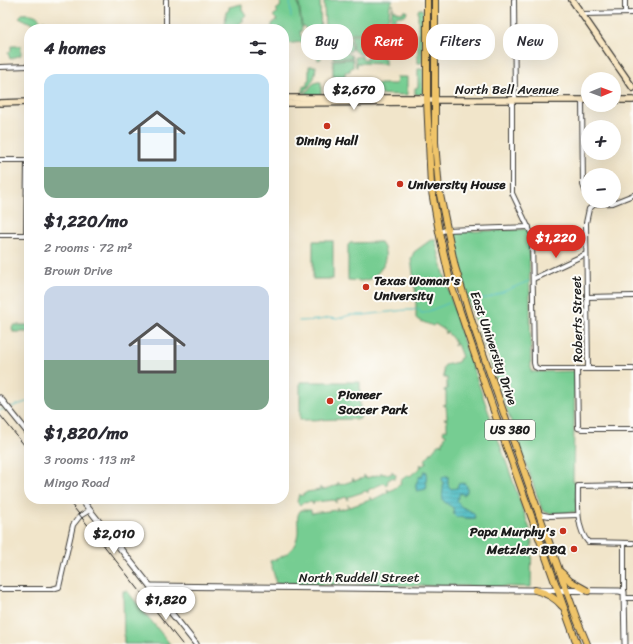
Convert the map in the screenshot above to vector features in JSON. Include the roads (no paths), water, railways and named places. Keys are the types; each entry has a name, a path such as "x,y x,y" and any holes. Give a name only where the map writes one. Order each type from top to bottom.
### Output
{"main road":[{"name":"East University Drive","path":"427,0 427,100 431,186 439,232 451,285 467,335 577,644"},
{"name":"East University Drive","path":"435,0 435,142 439,190 446,230 455,267 472,322 539,514 587,644"},
{"path":"572,0 633,88"},
{"name":"North Bell Avenue","path":"289,98 581,100"},
{"name":"North Bell Avenue","path":"289,103 421,102 427,100"},
{"path":"621,100 633,100"},
{"path":"0,103 24,102"},
{"path":"561,572 570,582 588,591"},
{"path":"535,590 555,598 566,614"}],"street":[{"path":"166,0 166,24"},
{"path":"514,0 512,193 532,235 534,364 535,367 539,369 633,369"},
{"path":"625,0 625,13"},
{"path":"582,14 633,13"},
{"path":"0,67 24,66"},
{"path":"583,168 585,112"},
{"path":"0,160 24,160"},
{"path":"621,200 633,195"},
{"name":"Roberts Street","path":"588,369 586,218 590,208"},
{"path":"439,232 446,230 529,227"},
{"path":"0,235 24,235"},
{"path":"533,279 586,254"},
{"path":"587,297 633,296"},
{"name":"Roberts Street","path":"577,369 578,428 633,429"},
{"path":"0,398 24,428"},
{"path":"633,485 578,486 578,515 585,539 588,542 633,542"},
{"path":"85,504 196,644"},
{"path":"0,589 56,589 60,584 73,525 80,516 90,510"},
{"path":"539,514 549,516 578,515"},
{"path":"624,543 624,644"},
{"name":"North Ruddell Street","path":"150,586 624,592"},
{"path":"624,598 633,598"}],"water":[{"path":"424,471 427,472 426,489 417,491 416,484"},
{"path":"448,476 448,485 451,489 457,488 458,484 464,483 467,486 467,492 464,495 460,493 457,500 460,506 474,513 475,519 457,517 454,515 453,508 444,501 442,478"}],"waterway":[{"path":"290,0 291,17"},
{"path":"472,299 488,298 529,281"},
{"path":"299,321 329,318 337,319 350,315 413,310 418,308 421,313 424,313 449,303"},
{"path":"11,407 24,403"},
{"path":"0,410 6,409"}],"railway":[{"path":"0,415 24,445"},
{"path":"71,504 182,644"}],"place":[{"name":"Dining Hall","path":"327,126"},
{"name":"University House","path":"400,184"},
{"name":"Texas Woman's University","path":"366,287"},
{"name":"Pioneer Soccer Park","path":"330,401"},
{"name":"Papa Murphy's","path":"563,531"},
{"name":"Metzlers BBQ","path":"574,549"}]}
